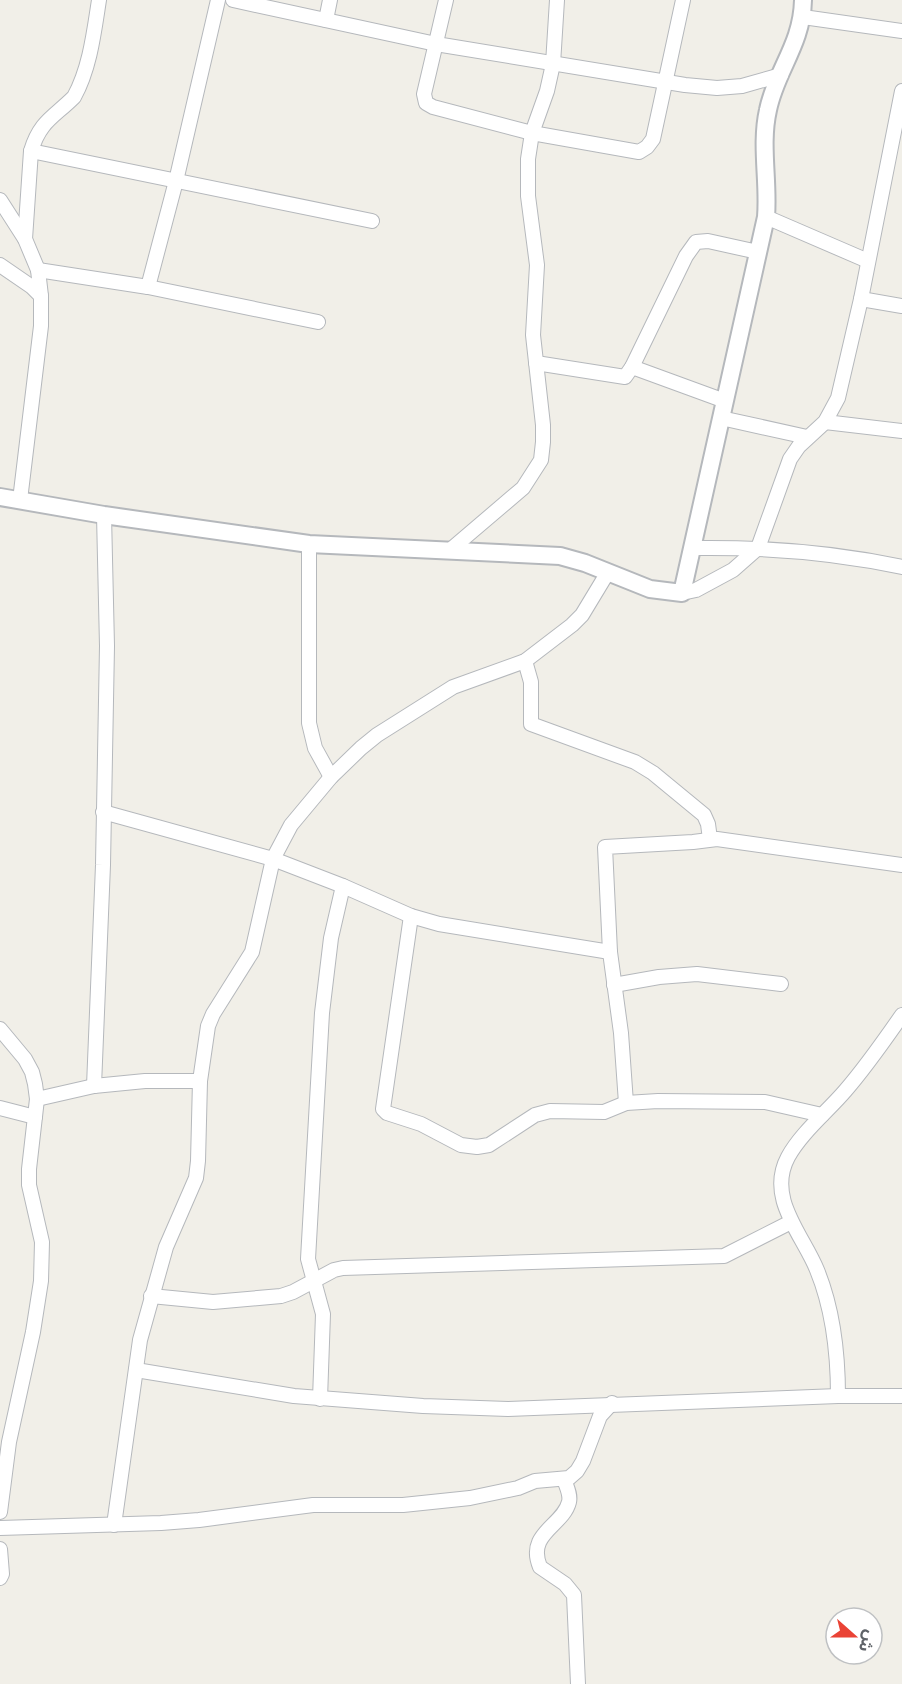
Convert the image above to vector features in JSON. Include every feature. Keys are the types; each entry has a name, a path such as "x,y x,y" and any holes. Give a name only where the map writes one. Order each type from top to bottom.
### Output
{"street":[{"path":"25,239 31,151 39,130 65,106 77,91 87,63 99,0"},
{"path":"148,287 176,181 218,0"},
{"path":"233,0 436,44 664,82 717,88 742,86 781,75"},
{"path":"326,20 330,0"},
{"path":"446,0 424,94 426,103 433,108 532,133 639,153 653,139 683,0"},
{"path":"449,551 524,488 541,460 543,425 533,335 537,265 528,196 528,148 547,91 553,64 557,0"},
{"path":"682,593 766,217 764,141 767,112 794,47 803,17 803,0"},
{"path":"803,17 902,32"},
{"path":"0,497 104,515 309,544 560,556 572,558 650,589 682,593 696,590 733,570 758,548 790,459 807,437 825,422 838,398 868,261 896,150 902,91"},
{"path":"31,151 372,221"},
{"path":"0,200 25,239 38,270 41,296 40,326 20,500"},
{"path":"766,217 868,261"},
{"path":"536,363 625,377 686,255 696,242 708,241 758,252"},
{"path":"0,265 41,296"},
{"path":"38,270 148,287 318,322"},
{"path":"0,272 17,276"},
{"path":"861,300 902,306"},
{"path":"632,367 725,401"},
{"path":"721,418 807,437"},
{"path":"825,422 902,431"},
{"path":"94,1086 107,646 104,515"},
{"path":"309,544 309,723 315,748 331,777"},
{"path":"693,548 758,548 810,552 902,567"},
{"path":"114,1525 140,1340 171,1234 196,1178 200,1080 210,1020 247,962 255,944 273,859 291,825 331,777 377,735 453,687 525,661 582,615 608,572"},
{"path":"525,661 531,682 531,724 623,757 653,773 704,815 710,839"},
{"path":"103,812 273,859 411,916 468,930 610,952"},
{"path":"626,1103 621,1033 610,952 606,847 710,839 902,865"},
{"path":"320,1399 323,1314 308,1259 319,1056 331,938 343,886"},
{"path":"411,916 383,1108 387,1113 421,1124 461,1145 477,1147 489,1145 535,1115 566,1110 604,1112 626,1103 765,1102 822,1115"},
{"path":"614,985 659,977 697,974 781,984"},
{"path":"838,1396 838,1372 832,1323 817,1270 790,1222 782,1191 782,1175 789,1155 822,1115 845,1092 902,1015"},
{"path":"0,1029 25,1059 32,1072 37,1099 28,1169 29,1185 42,1242 41,1281 33,1332 9,1442 0,1512"},
{"path":"37,1099 94,1086 200,1080"},
{"path":"0,1108 35,1117"},
{"path":"151,1296 213,1302 281,1296 334,1270 353,1267 724,1256 790,1222"},
{"path":"136,1370 320,1399 508,1409 612,1403 902,1396"},
{"path":"0,1528 199,1520 313,1505 403,1505 470,1498 518,1488 536,1481 569,1478 577,1472 597,1424 612,1403"},
{"path":"564,1479 569,1492 569,1502 540,1539 537,1552 540,1567 565,1584 573,1595 578,1684"},
{"path":"0,1549 2,1574 0,1578"}]}
